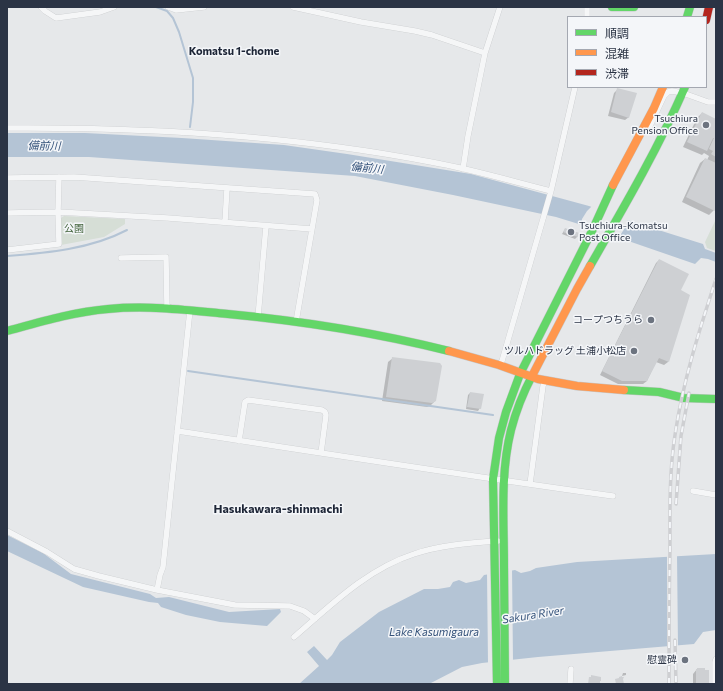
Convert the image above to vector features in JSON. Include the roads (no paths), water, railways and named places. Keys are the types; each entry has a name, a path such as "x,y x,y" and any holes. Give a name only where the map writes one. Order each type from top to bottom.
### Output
{"street":[{"path":"41,7 45,12 56,18 100,12 114,7"},
{"path":"168,7 176,10 204,7"},
{"path":"293,7 361,22 415,31 439,37 486,53"},
{"path":"463,169 468,136 486,53 500,7"},
{"path":"612,7 634,7"},
{"path":"500,366 543,220 575,88"},
{"path":"505,684 499,544 493,479 501,428 510,398 520,374 593,229 609,192 664,88"},
{"path":"638,137 649,128 664,96 672,90 684,90 708,102 716,102"},
{"path":"497,684 499,544 506,462 511,430 515,416 526,389 577,289 641,177 684,90"},
{"path":"7,128 115,129 191,133 298,142 431,162 463,169 550,193"},
{"path":"7,250 60,244 58,212 59,177"},
{"path":"7,178 74,177 315,194 317,200 296,322"},
{"path":"225,222 227,188"},
{"path":"7,213 58,212 168,218 312,229"},
{"path":"258,317 266,226"},
{"path":"121,258 166,257 167,308"},
{"path":"7,331 69,315 126,307 190,310 339,327 440,349 500,366 520,374 577,386 663,392 696,399 716,399"},
{"path":"157,590 163,566 190,310"},
{"path":"530,484 545,380"},
{"path":"240,441 245,402 248,400 322,410 326,415 321,453"},
{"path":"177,431 504,481 613,496"},
{"path":"693,491 716,495"},
{"path":"7,531 74,568 98,576 235,606 290,606 304,611 315,619"},
{"path":"294,637 354,586 398,560 413,554 441,547 499,544"},
{"path":"715,684 716,659"},
{"path":"570,684 571,669"}],"water":[{"name":"備前川","path":"7,133 85,133 284,145 471,174 589,206 633,222 703,244 705,249 716,253 716,262 701,258 695,264 556,217 355,176 89,157 7,157"},
{"path":"7,535 43,553 71,574 150,594 156,598 169,597 229,612 280,609 281,612 267,626 220,622 186,615 161,607 158,603 83,587 7,551"},
{"path":"716,554 716,630 703,632 694,644 482,663 462,667 429,684 299,684 319,666 307,652 314,646 327,660 340,642 379,612 424,589 450,587 453,582 459,580 466,583 480,580 484,575 515,570 521,573 536,568 577,562"}],"waterway":[{"path":"156,7 167,11 173,18 179,32 193,78 193,102 190,127"},
{"path":"7,256 84,246 99,242 127,230"},
{"path":"188,371 493,415"}],"railway":[{"path":"669,684 670,507 673,449 682,395 716,279"},
{"path":"676,504 681,436 689,393"},
{"path":"675,640 676,684"}],"place":[{"name":"Tsuchiura Pension Office","path":"706,125"},
{"name":"Tsuchiura-Komatsu Post Office","path":"571,232"},
{"name":"コープつちうら","path":"651,320"},
{"name":"ツルハドラッグ 土浦小松店","path":"634,351"},
{"name":"慰霊碑","path":"685,660"}],"district":[{"name":"Komatsu 1-chome","path":"234,51"},
{"name":"Hasukawara-shinmachi","path":"278,509"}],"park label":[{"name":"公園","path":"74,229"}],"water label":[{"name":"Sakura River","path":"533,615"},
{"name":"Lake Kasumigaura","path":"434,632"}]}
